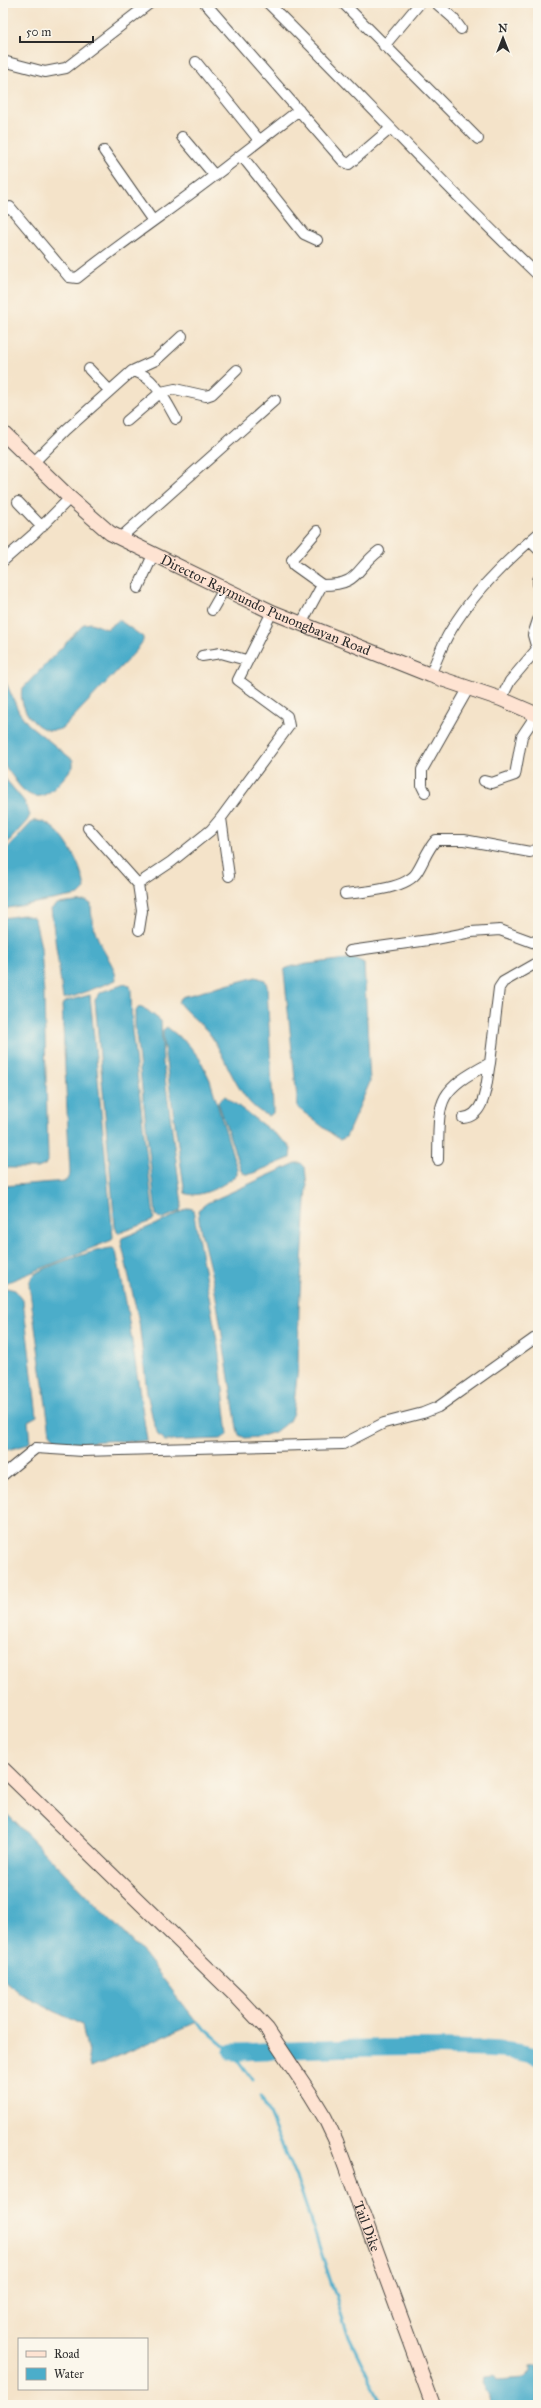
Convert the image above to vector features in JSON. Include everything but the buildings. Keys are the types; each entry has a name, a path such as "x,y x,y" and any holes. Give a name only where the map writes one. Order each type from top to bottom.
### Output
{"street":[{"path":"3,61 45,72 66,68 150,3"},
{"path":"268,3 330,63 390,129 538,275"},
{"path":"343,3 478,139"},
{"path":"384,46 420,3"},
{"path":"436,3 453,18 461,29"},
{"path":"207,4 343,162 349,164 390,129"},
{"path":"196,62 259,140"},
{"path":"3,210 10,207 69,277 77,278 119,244 153,222 215,176 299,110"},
{"path":"182,137 215,176"},
{"path":"104,151 153,222"},
{"path":"241,155 304,234 317,240"},
{"path":"33,463 132,370 156,360 182,336"},
{"path":"90,369 109,390"},
{"path":"132,370 139,372 161,392 176,419"},
{"path":"127,421 161,392 175,389 208,396 236,370"},
{"path":"120,538 275,400"},
{"name":"Director Raymundo Punongbayan Road","path":"3,433 70,498 110,533 272,612 430,675 468,689 501,698 537,715"},
{"path":"3,561 42,527 70,498"},
{"path":"18,502 42,527"},
{"path":"317,531 292,560 294,565 322,585 337,585 347,582 358,574 379,551"},
{"path":"430,675 450,630 465,609 538,534"},
{"path":"530,541 538,549"},
{"path":"138,588 153,555"},
{"path":"301,624 322,585"},
{"path":"212,610 224,589"},
{"path":"138,884 171,862 210,830 221,818 289,726 287,716 239,682 238,677 272,612"},
{"path":"501,698 510,682 537,650 533,635 538,620"},
{"path":"202,656 221,653 246,660"},
{"path":"424,792 422,786 422,770 468,689"},
{"path":"484,781 492,782 515,775 522,736 537,715"},
{"path":"221,818 228,876"},
{"path":"88,828 138,884 142,911 139,930"},
{"path":"345,894 396,886 409,881 417,873 426,854 436,840 464,840 530,852 538,849"},
{"path":"350,951 436,939 470,932 500,930 538,944"},
{"path":"463,1118 474,1115 481,1106 490,1063 499,988 503,982 538,962"},
{"path":"438,1160 439,1115 444,1097 456,1083 490,1063"},
{"path":"3,1475 36,1448 42,1447 83,1451 343,1444 384,1423 423,1413 438,1406 538,1336"},
{"name":"Tail Dike","path":"3,1769 238,1998 283,2052 325,2118 336,2141 433,2405"}],"water":[{"path":"119,620 143,637 143,641 136,651 64,727 56,730 47,730 40,727 27,714 23,706 21,697 22,689 84,624 91,623 107,629"},
{"path":"3,676 19,712 28,724 73,760 73,767 60,783 46,794 39,796 31,795 23,790 3,762"},
{"path":"3,776 24,801 30,815 27,821 3,848"},
{"path":"33,821 43,822 52,827 68,845 80,869 85,889 79,895 3,909 3,853"},
{"path":"86,901 91,904 92,919 96,934 114,970 116,980 75,996 63,999 51,909 57,904"},
{"path":"23,915 33,917 35,920 41,947 44,995 48,1159 45,1165 38,1168 3,1168 3,918"},
{"path":"355,958 364,963 370,1082 346,1137 340,1140 298,1108 284,972 285,969 292,966"},
{"path":"256,977 265,980 267,986 273,1107 273,1113 269,1116 259,1111 242,1092 234,1080 216,1043 209,1033 178,1002 182,997"},
{"path":"125,984 130,986 131,990 132,1031 154,1218 152,1221 118,1233 115,1227 95,1000 101,992"},
{"path":"90,995 113,1237 112,1240 3,1284 3,1186 66,1181 70,1174 62,1005 67,1001"},
{"path":"139,1007 147,1010 161,1021 163,1063 182,1204 180,1211 162,1219 158,1218 156,1215 135,1025 135,1012"},
{"path":"167,1027 188,1044 200,1059 210,1080 237,1169 237,1174 233,1178 205,1193 191,1195 185,1193 163,1041 163,1030"},
{"path":"225,1096 288,1144 291,1149 290,1158 251,1174 245,1174 241,1171 218,1102"},
{"path":"296,1163 301,1163 305,1167 307,1187 299,1309 298,1368 293,1413 289,1421 275,1432 259,1437 245,1438 239,1435 237,1428 214,1285 200,1228 198,1210 207,1203"},
{"path":"188,1208 193,1209 218,1346 228,1434 221,1439 165,1441 158,1435 147,1393 139,1322 121,1241 122,1238 166,1220"},
{"path":"113,1248 116,1251 126,1302 147,1440 76,1443 60,1441 54,1438 50,1433 29,1284 33,1276 49,1267 85,1254"},
{"path":"7,1288 15,1290 23,1300 37,1416 28,1421 30,1442 26,1445 3,1451 3,1289"},
{"path":"3,1810 143,1953 197,2022 91,2068 82,2025 20,1994 3,1979"},
{"path":"538,2366 538,2405 489,2405 490,2396 483,2383 485,2377 494,2376 497,2380 525,2378 532,2373 532,2367"}],"waterway":[{"path":"197,2022 232,2052 252,2080"},
{"path":"232,2052 342,2048 424,2048 495,2050 517,2052 538,2057"},
{"path":"261,2096 300,2188 349,2337 382,2405"}]}
